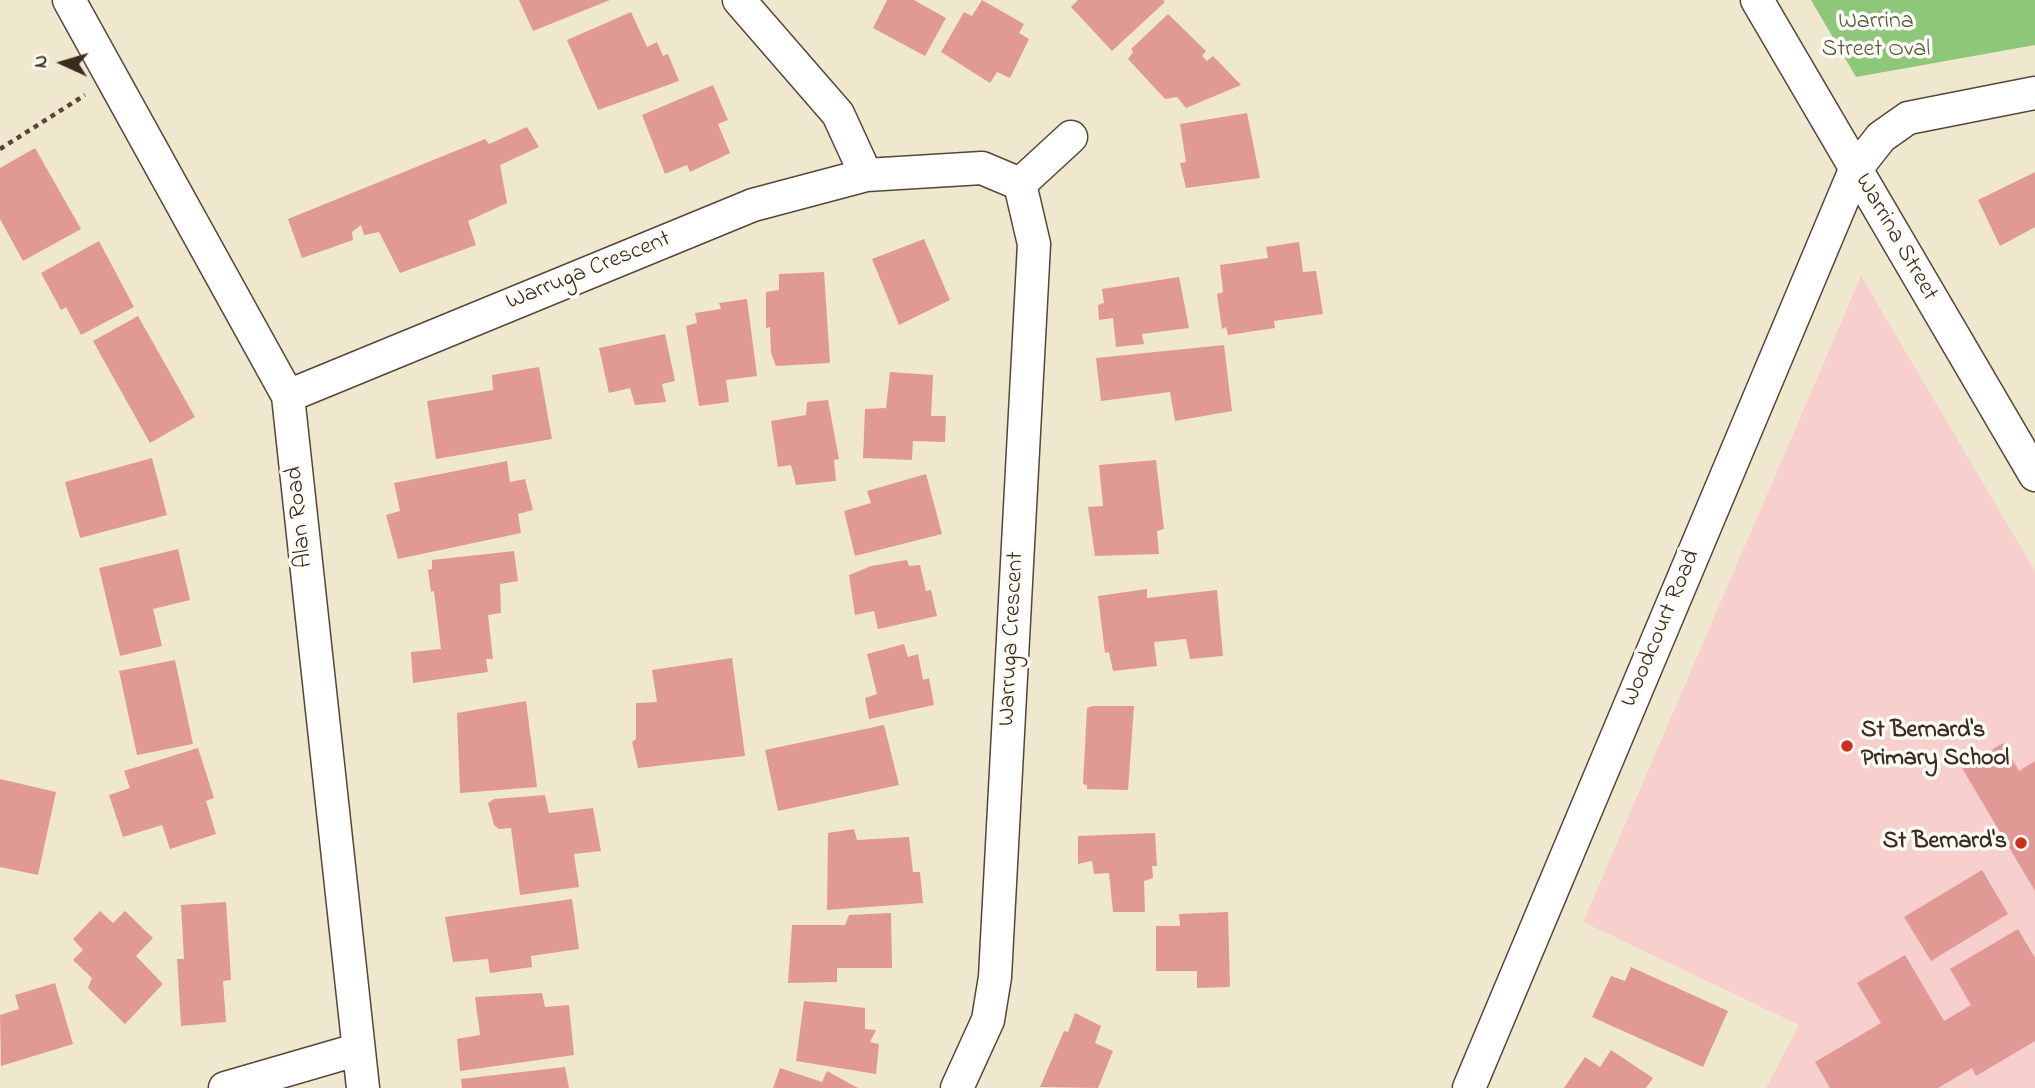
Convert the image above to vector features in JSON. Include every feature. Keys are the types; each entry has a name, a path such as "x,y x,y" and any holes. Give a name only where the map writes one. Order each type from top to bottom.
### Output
{"street":[{"name":"Alan Road","path":"69,0 288,396 356,1050 363,1088"},
{"path":"739,0 838,114 866,175"},
{"name":"Warrina Street","path":"1757,0 2035,475"},
{"name":"Woodcourt Road","path":"1469,1088 1855,170 1881,137 1908,118 2035,93"},
{"path":"1020,184 1071,137"},
{"name":"Warruga Crescent","path":"288,396 753,205 866,175 982,167 1020,184 1034,244 995,977 988,1020 957,1088"},
{"path":"225,1088 356,1050"}],"path":[{"path":"0,149 64,108"}],"shaded area":[{"name":"St Bernard's Primary School","path":"1861,276 2035,571 2035,1088 1766,1088 1799,1025 1583,922"}],"green space":[{"name":"Warrina Street Oval","path":"1811,0 2035,0 2035,45 1856,77"}],"building":[{"path":"519,0 610,0 533,31"},
{"path":"887,0 914,0 946,18 925,56 873,28"},
{"path":"982,0 1024,24 1019,33 1029,39 1010,78 997,72 990,83 941,52 964,12 972,16"},
{"path":"1078,0 1165,2 1112,51 1071,7"},
{"path":"631,12 647,47 657,42 663,56 668,54 679,81 598,110 567,40"},
{"path":"1168,14 1206,51 1202,56 1207,61 1213,56 1241,85 1186,108 1177,97 1165,99 1128,59 1133,52 1131,49"},
{"path":"713,85 728,120 718,124 730,153 690,172 687,165 665,174 642,115"},
{"path":"1247,113 1260,178 1186,188 1180,163 1186,162 1180,124"},
{"path":"527,127 539,147 500,165 507,203 468,221 476,245 400,273 379,232 364,235 361,225 352,232 353,240 302,258 288,219 485,139 489,144"},
{"path":"35,148 81,229 23,261 0,219 0,168"},
{"path":"2035,172 2035,227 2000,246 1978,200"},
{"path":"924,239 950,300 899,325 872,259"},
{"path":"99,241 134,307 81,335 66,307 61,310 41,273"},
{"path":"1299,242 1303,272 1316,271 1323,314 1274,321 1275,328 1228,335 1226,327 1222,329 1217,294 1223,292 1220,265 1268,258 1266,247"},
{"path":"824,272 830,363 776,366 771,353 770,327 766,328 766,292 779,290 779,274"},
{"path":"1179,277 1189,328 1142,334 1144,344 1116,347 1113,318 1099,320 1098,305 1104,303 1102,289"},
{"path":"747,299 757,376 726,380 729,402 699,406 686,326 697,323 695,313 721,309 719,303"},
{"path":"138,316 195,417 150,443 93,341"},
{"path":"665,334 675,381 662,384 666,402 635,405 630,388 609,393 599,348"},
{"path":"1224,345 1232,411 1175,421 1170,392 1101,401 1096,358"},
{"path":"539,367 552,439 436,459 427,401 493,390 492,375"},
{"path":"890,372 933,375 931,416 946,416 945,442 913,441 912,460 863,458 865,409 886,408"},
{"path":"828,400 839,459 834,460 836,481 796,485 791,465 778,467 771,421 806,415 807,402"},
{"path":"152,458 167,515 80,538 65,482"},
{"path":"1156,460 1164,529 1157,531 1159,554 1095,556 1088,507 1103,506 1099,465"},
{"path":"507,461 510,482 525,479 533,510 518,514 521,533 398,559 386,515 400,511 394,483"},
{"path":"926,474 942,534 855,556 844,511 871,503 867,491"},
{"path":"178,549 190,600 153,609 162,646 120,656 99,568"},
{"path":"514,551 518,581 500,584 501,613 488,615 493,659 486,659 488,672 413,683 411,652 441,649 434,591 431,592 428,570 432,569 432,560"},
{"path":"907,560 909,566 920,565 926,591 931,590 937,616 878,629 874,611 855,615 849,575 871,566"},
{"path":"1147,589 1147,598 1217,590 1223,656 1190,659 1186,639 1154,642 1157,666 1113,671 1109,652 1105,653 1098,596"},
{"path":"904,644 908,657 918,654 923,680 929,678 934,705 869,719 865,698 877,694 867,654"},
{"path":"732,658 745,756 638,768 632,742 636,739 636,703 657,702 652,670"},
{"path":"175,660 193,744 137,755 119,671"},
{"path":"526,701 537,787 460,793 457,713"},
{"path":"1134,706 1128,790 1087,789 1087,785 1083,784 1087,708"},
{"path":"884,725 899,785 778,811 765,750"},
{"name":"St Bernard's","path":"2003,743 2019,771 2035,761 2035,891 1962,768"},
{"path":"198,748 214,798 206,801 216,834 170,849 162,825 123,837 109,795 130,788 124,771"},
{"path":"0,779 56,792 38,875 0,867"},
{"path":"545,795 549,813 593,808 601,851 574,854 579,887 520,895 511,828 499,829 494,825 488,803 494,799"},
{"path":"854,829 857,840 909,837 913,872 920,872 923,903 827,910 828,833"},
{"path":"1155,833 1157,866 1152,866 1153,878 1144,881 1145,912 1113,912 1109,873 1094,874 1092,861 1078,864 1078,836"},
{"path":"1982,870 2008,914 1931,961 1904,917"},
{"path":"572,899 579,949 531,956 532,967 490,973 488,959 453,962 445,917"},
{"path":"226,902 231,980 223,981 226,1022 181,1026 177,959 184,959 181,905"},
{"path":"100,911 113,923 125,911 153,938 136,956 163,984 125,1024 88,988 92,978 73,960 83,950 73,939"},
{"path":"1228,912 1230,987 1197,988 1197,971 1156,971 1156,926 1180,926 1179,914"},
{"path":"891,913 892,968 837,968 837,982 788,983 792,925 845,925 849,915"},
{"path":"2018,929 2035,958 2035,1041 1976,1076 1972,1068 1938,1088 1830,1088 1815,1062 1881,1023 1857,983 1905,955 1944,1021 1971,1005 1950,969"},
{"path":"1631,967 1728,1011 1703,1067 1592,1017 1611,976 1625,981"},
{"path":"55,983 73,1044 1,1066 0,1015 19,1009 15,995"},
{"path":"542,993 545,1007 569,1005 574,1055 460,1071 457,1039 480,1035 475,997"},
{"path":"804,1001 865,1008 865,1029 876,1030 870,1042 879,1044 876,1074 796,1061"},
{"path":"1075,1013 1101,1026 1095,1043 1113,1051 1098,1088 1040,1087 1064,1031 1068,1032"},
{"path":"1611,1050 1653,1078 1646,1088 1564,1088 1585,1057 1600,1067"},
{"path":"565,1067 569,1088 462,1088 461,1079"},
{"path":"780,1068 822,1082 827,1071 858,1088 773,1088"}],"place":[{"name":"St Bernard's Primary School","path":"1847,746"},
{"name":"St Bernard's","path":"2021,843"}]}
